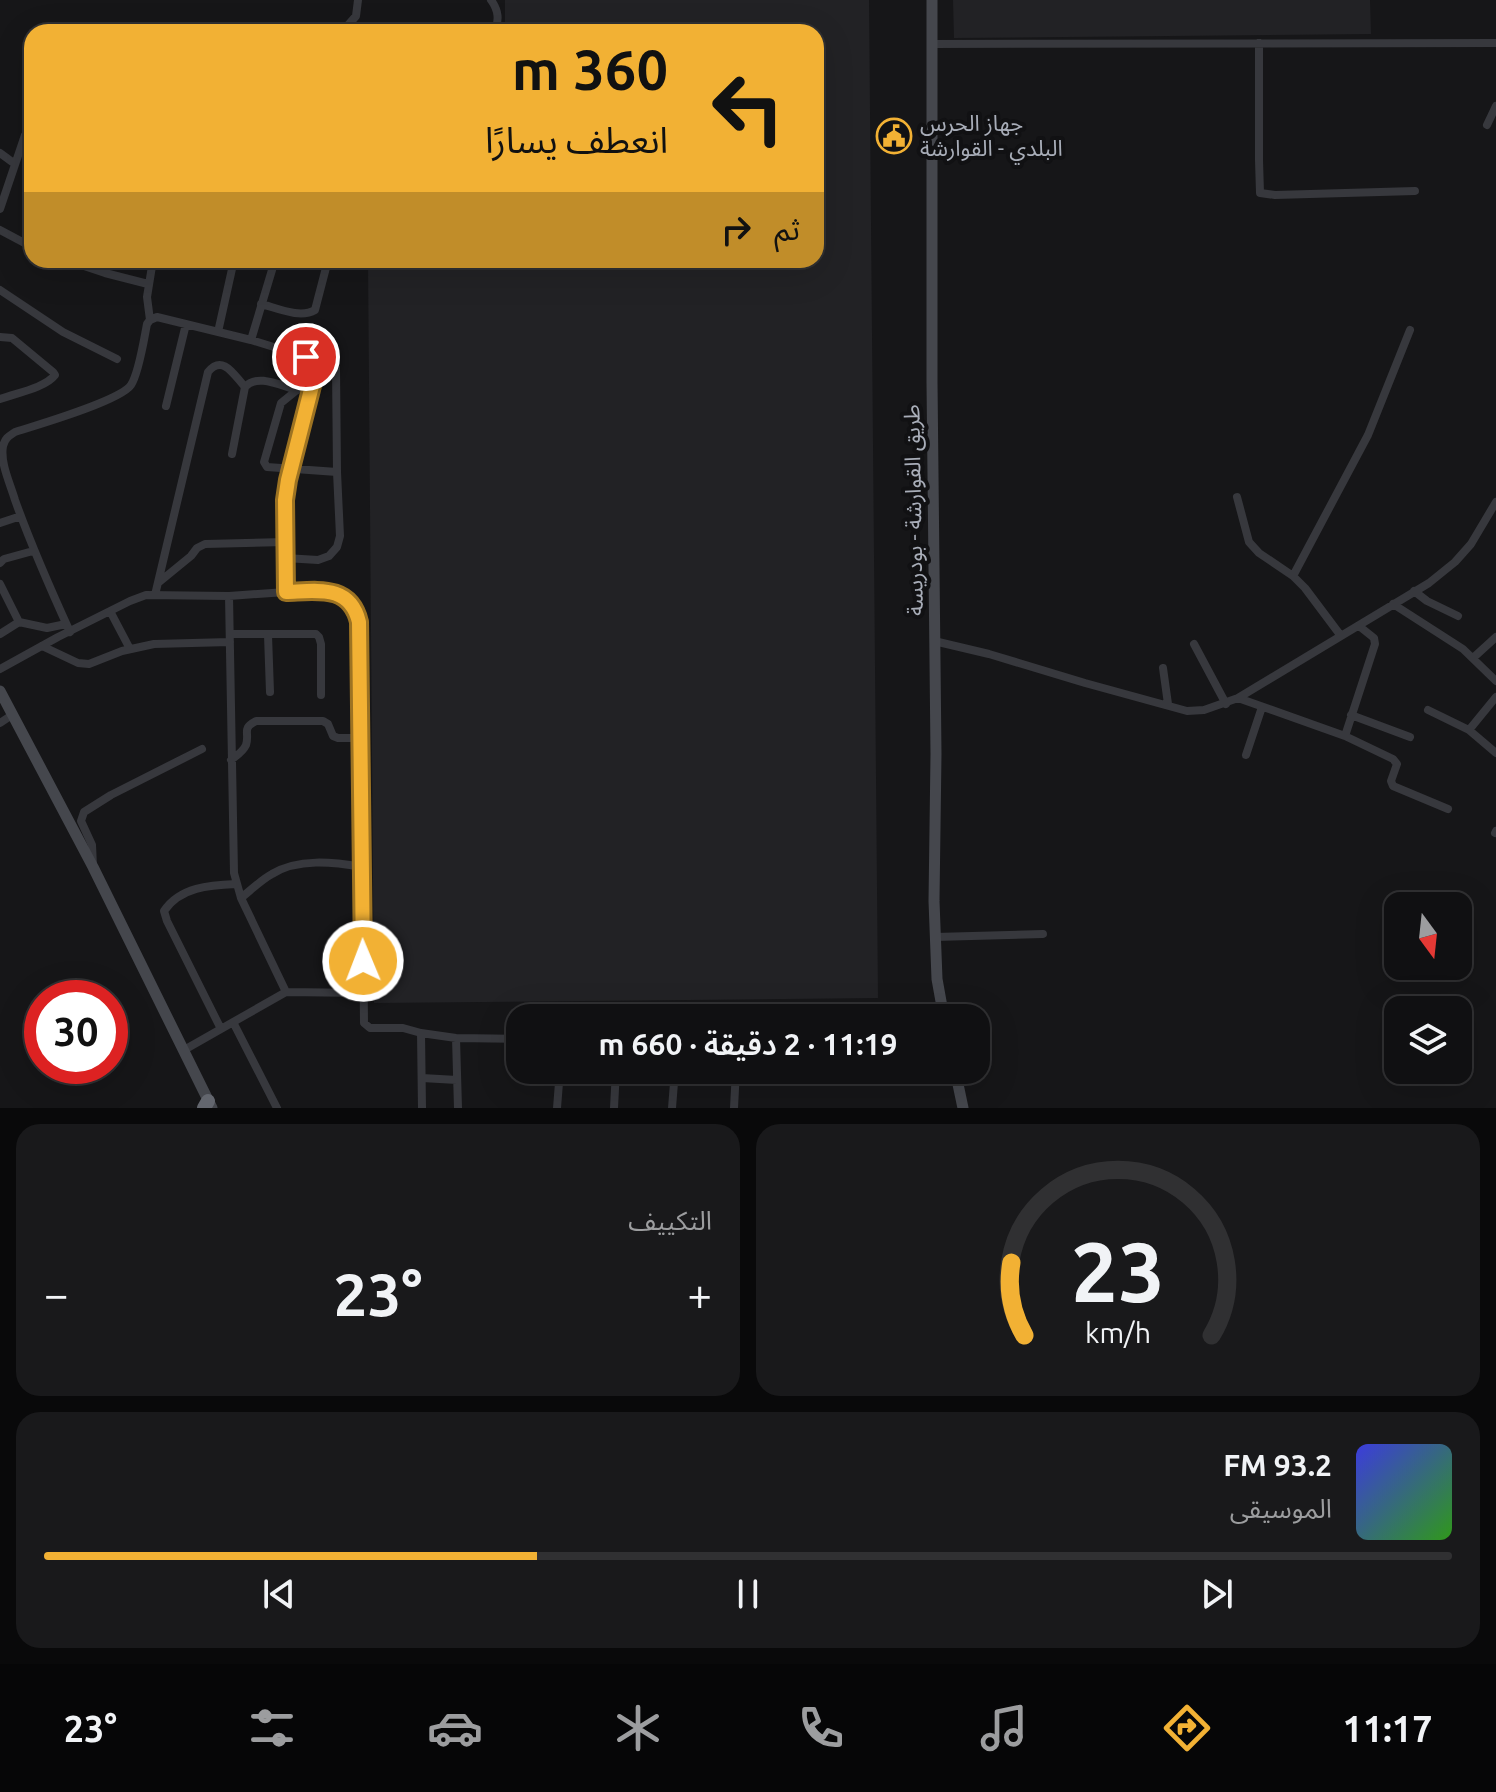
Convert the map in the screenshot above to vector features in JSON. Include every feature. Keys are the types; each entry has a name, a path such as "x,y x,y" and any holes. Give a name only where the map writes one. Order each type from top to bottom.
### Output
{"main road":[{"name":"طريق القوارشة - بودريسة","path":"932,0 935,937 941,1004"},
{"path":"0,691 93,867 184,1050 208,1106"},
{"path":"958,1084 963,1108"}],"street":[{"path":"349,24 356,16 358,0"},
{"path":"491,0 497,8 497,24"},
{"path":"1259,43 1260,193 1415,191"},
{"path":"931,44 1496,43"},
{"path":"1487,125 1496,106"},
{"path":"0,209 24,138"},
{"path":"0,153 15,164"},
{"path":"0,230 24,243"},
{"path":"90,268 148,284"},
{"path":"150,320 147,302 151,268"},
{"path":"218,332 232,268"},
{"path":"251,340 272,268"},
{"path":"261,304 309,314 317,305 326,268"},
{"path":"0,290 63,332 117,359"},
{"path":"68,628 33,551 3,461 3,448 6,439 15,432 103,402 127,390 134,380 147,324 157,317 251,340 309,359 312,363 315,374 285,500 286,592"},
{"path":"166,406 186,324"},
{"path":"1293,576 1368,435 1410,330"},
{"path":"0,337 12,338 55,375 45,383 0,399"},
{"path":"155,595 208,372 213,366 226,366 245,387"},
{"path":"285,558 318,560 329,556 337,547 340,536 336,368"},
{"path":"232,454 248,382 264,381 309,394"},
{"path":"297,390 281,403 264,462 272,469 337,472"},
{"path":"1237,497 1249,542 1305,588 1341,636"},
{"path":"934,641 1187,711 1204,710 1238,698 1429,583 1471,544 1496,502"},
{"path":"0,523 21,516"},
{"path":"158,583 205,544 285,542"},
{"path":"0,563 33,551"},
{"path":"0,584 19,622"},
{"path":"1414,591 1458,616"},
{"path":"0,669 68,628 138,597 326,592 351,602 360,631 364,1023 368,1027 403,1028 456,1038 506,1039"},
{"path":"229,596 236,884 286,992"},
{"path":"1393,604 1456,644 1496,681"},
{"path":"110,611 130,649"},
{"path":"0,634 19,622 47,628 68,628"},
{"path":"1345,736 1375,644 1374,638 1359,626"},
{"path":"42,646 78,663 89,664 154,644 316,634 321,644 321,695"},
{"path":"268,635 270,692"},
{"path":"1473,658 1496,637"},
{"path":"1194,644 1226,704"},
{"path":"1163,668 1168,704"},
{"path":"1469,730 1496,697"},
{"path":"1238,698 1345,736 1395,760 1393,786 1448,809"},
{"path":"1246,755 1262,707"},
{"path":"1428,710 1469,730 1496,753"},
{"path":"0,723 12,715"},
{"path":"1351,715 1410,737"},
{"path":"231,760 243,750 247,743 246,729 256,721 323,721 328,724 333,736 360,738"},
{"path":"93,867 93,851 81,821 84,812 202,749"},
{"path":"241,898 272,874 294,865 329,863 362,867"},
{"path":"221,1029 164,911 171,901 196,888 236,884"},
{"path":"935,937 1043,934"},
{"path":"184,1050 286,992 364,993"},
{"path":"233,1022 277,1108"},
{"path":"421,1033 422,1108"},
{"path":"456,1038 458,1108"},
{"path":"422,1078 457,1080"},
{"path":"557,1108 559,1084"},
{"path":"614,1108 615,1084"},
{"path":"672,1108 674,1084"},
{"path":"734,1108 735,1084"}],"shaded area":[{"path":"505,0 869,0 878,998 374,1003 368,268 824,268 824,24 505,24"},
{"path":"953,0 1370,0 1371,34 954,38"}],"place":[{"name":"جهاز الحرس البلدي - القوارشة","path":"894,136"}],"route":[{"path":"306,357 312,363 315,374 285,500 286,592 337,594 351,602 359,622 363,961"}]}
